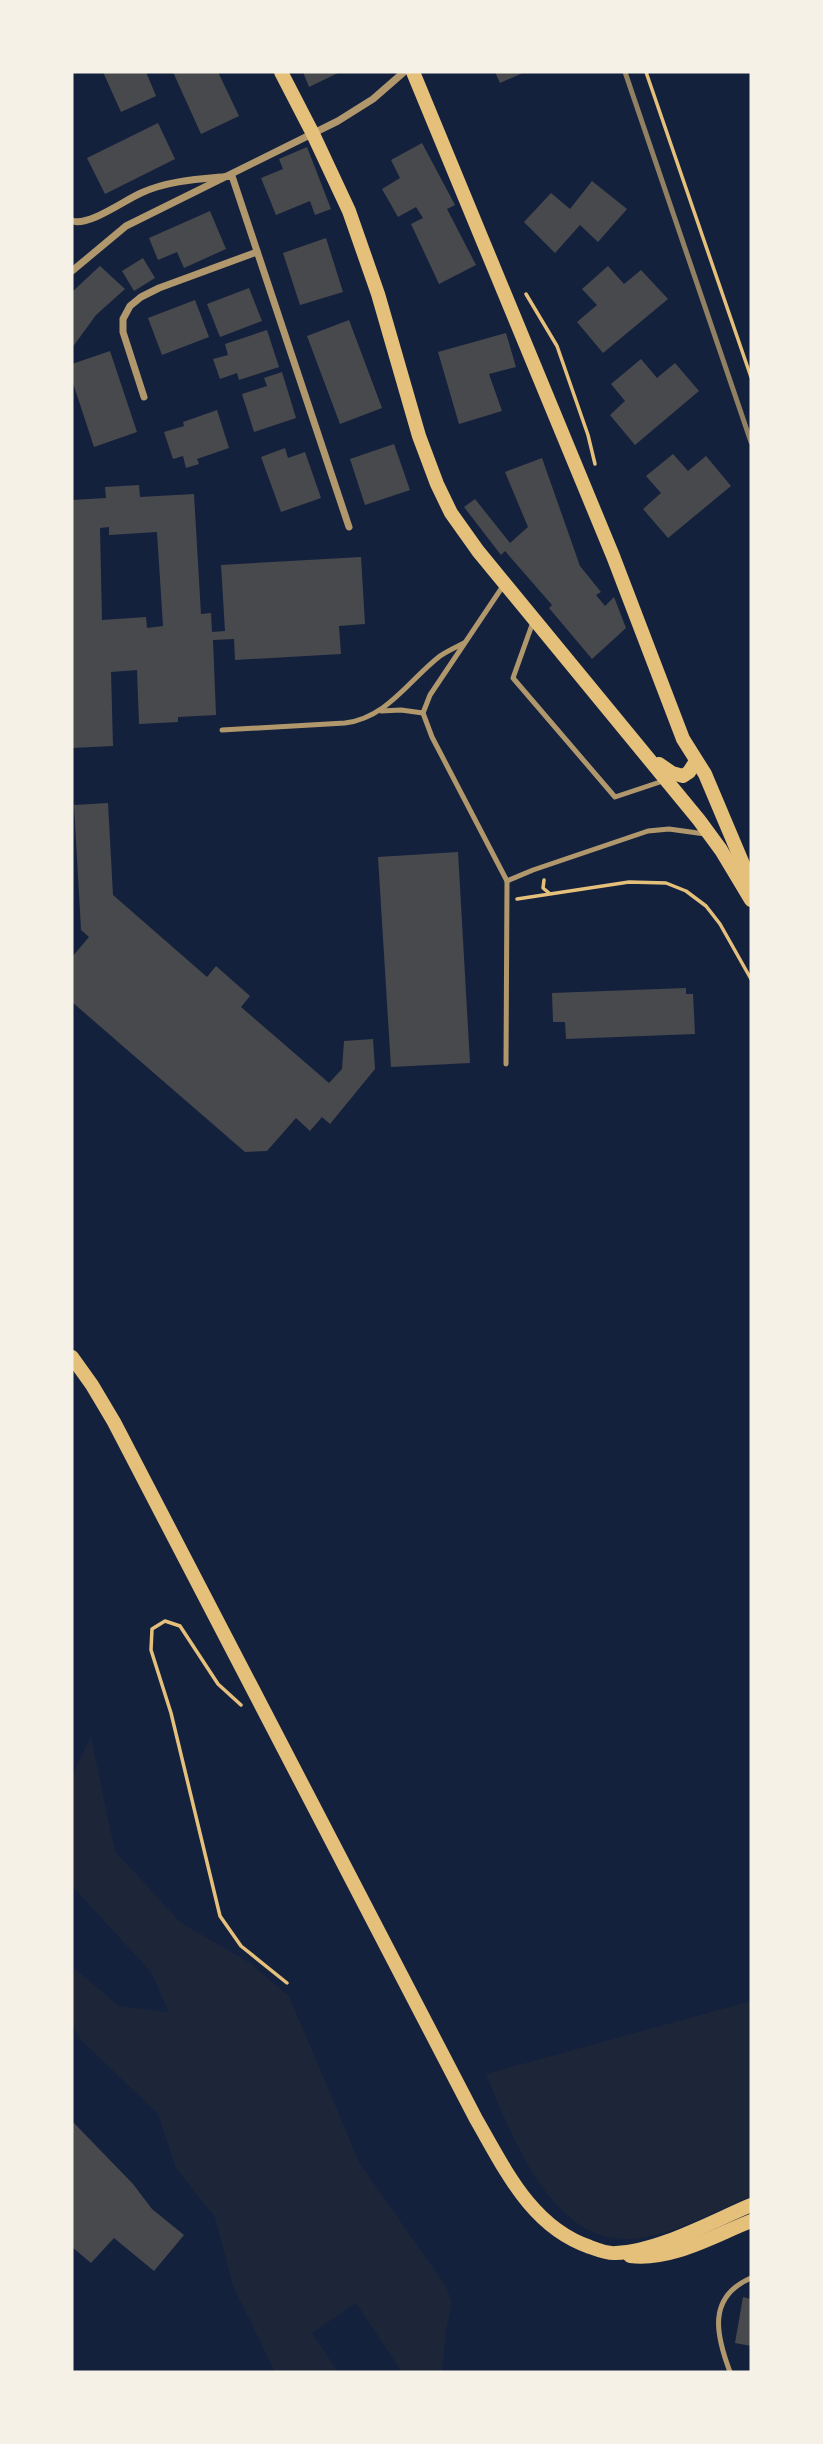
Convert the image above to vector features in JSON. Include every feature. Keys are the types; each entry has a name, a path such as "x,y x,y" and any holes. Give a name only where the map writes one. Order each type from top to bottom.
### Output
{"main road":[{"path":"281,72 349,211 419,436 437,484 460,526 710,834 751,900"},
{"path":"413,72 613,556 683,740 716,798 751,883"},
{"path":"647,756 680,776 689,772 696,761"},
{"path":"72,1357 114,1422 476,2119 517,2188 536,2213 558,2232 584,2245 615,2254 645,2257 668,2253 751,2221"},
{"path":"615,2254 669,2240 751,2205"}],"street":[{"path":"72,271 126,226 313,134 361,107 404,72"},
{"path":"72,221 84,222 158,186 232,176"},
{"path":"232,176 349,527"},
{"path":"145,397 123,332 123,319 130,306 159,288 257,252"}],"lane":[{"path":"505,583 430,695 423,713 432,737 507,881 509,901 506,1064"},
{"path":"534,619 513,678 615,797 666,780"},
{"path":"222,730 345,723 365,719 377,712 440,656 467,642"},
{"path":"377,712 401,710 423,713"},
{"path":"507,881 648,831 669,829 710,834"},
{"path":"730,2372 722,2344 719,2306 751,2278"}],"path":[{"path":"646,72 751,377"},
{"path":"509,901 629,882 666,883 686,891 706,906 720,924 751,979"},
{"path":"271,1720 238,1703 218,1684 180,1626 165,1621 152,1629 151,1650 171,1713 220,1916 241,1946 287,1983"}],"shaded area":[{"path":"91,1737 115,1851 180,1922 250,1963 289,1996 360,2164 446,2286 452,2303 442,2372 402,2372 356,2303 312,2333 338,2372 275,2372 233,2286 215,2217 176,2168 158,2114 82,2041 72,2026 72,1973 75,1969 119,2006 169,2012 151,1972 72,1886 72,1775"},
{"path":"751,2001 751,2196 684,2226 642,2238 611,2238 584,2227 561,2209 541,2185 524,2157 486,2074"}],"building":[{"path":"103,72 146,72 156,96 121,112"},
{"path":"173,72 218,72 239,116 201,134"},
{"path":"303,72 340,72 309,87"},
{"path":"495,72 525,72 500,83"},
{"path":"158,123 175,159 105,194 87,158"},
{"path":"422,143 455,205 447,209 476,265 439,284 411,224 423,218 416,207 398,217 382,189 400,178 391,160"},
{"path":"307,147 331,209 315,215 310,201 276,215 261,178 283,169 279,159"},
{"path":"592,181 627,209 598,242 580,225 555,253 524,222 551,193 570,209"},
{"path":"210,211 226,249 184,268 177,252 158,260 149,238"},
{"path":"326,238 343,292 300,305 283,253"},
{"path":"143,258 155,278 134,291 122,271"},
{"path":"100,266 125,289 96,315 72,348 72,292"},
{"path":"608,266 624,284 641,270 668,299 603,353 577,322 597,305 582,289"},
{"path":"249,288 262,321 220,337 207,304"},
{"path":"195,300 209,337 162,355 148,318"},
{"path":"349,320 382,408 340,424 307,336"},
{"path":"267,330 279,367 239,380 237,373 220,379 213,359 228,355 225,344"},
{"path":"506,333 516,367 489,374 502,411 459,424 438,352"},
{"path":"110,351 137,432 94,447 72,380 72,364"},
{"path":"641,359 657,378 675,363 699,391 635,445 610,415 625,401 611,384"},
{"path":"282,372 296,418 254,432 242,394 267,386 264,378"},
{"path":"217,410 229,448 197,459 199,464 186,468 183,456 173,459 164,432 184,426 183,422"},
{"path":"394,444 410,490 365,505 350,459"},
{"path":"285,448 288,458 305,452 321,498 281,512 261,457"},
{"path":"673,454 688,471 706,456 731,486 668,538 643,509 661,493 646,476"},
{"path":"542,458 580,566 601,592 596,595 605,606 614,597 626,628 592,659 549,608 552,605 505,551 501,555 464,507 475,499 510,543 528,527 505,472"},
{"path":"139,485 140,497 194,494 201,614 211,613 212,632 225,631 221,565 361,557 365,624 339,626 341,654 235,660 234,639 213,640 216,715 178,717 178,722 139,724 137,670 111,672 113,746 72,748 72,500 106,498 105,487","holes":["109,527 109,535 157,532 163,626 147,628 146,617 102,620 100,528"]},
{"path":"108,803 113,895 207,977 216,966 250,996 241,1007 329,1083 342,1069 344,1041 373,1039 375,1069 330,1124 322,1117 310,1131 296,1118 267,1151 245,1152 72,1002 72,957 89,937 81,930 74,805"},
{"path":"458,852 470,1063 391,1067 378,857"},
{"path":"686,988 686,994 693,994 695,1034 566,1039 565,1022 553,1022 552,993"},
{"path":"72,2121 133,2184 152,2209 184,2235 154,2271 114,2238 91,2263 72,2247"},
{"path":"743,2297 751,2299 751,2346 735,2343"}],"railway":[{"path":"625,72 751,442"}]}
